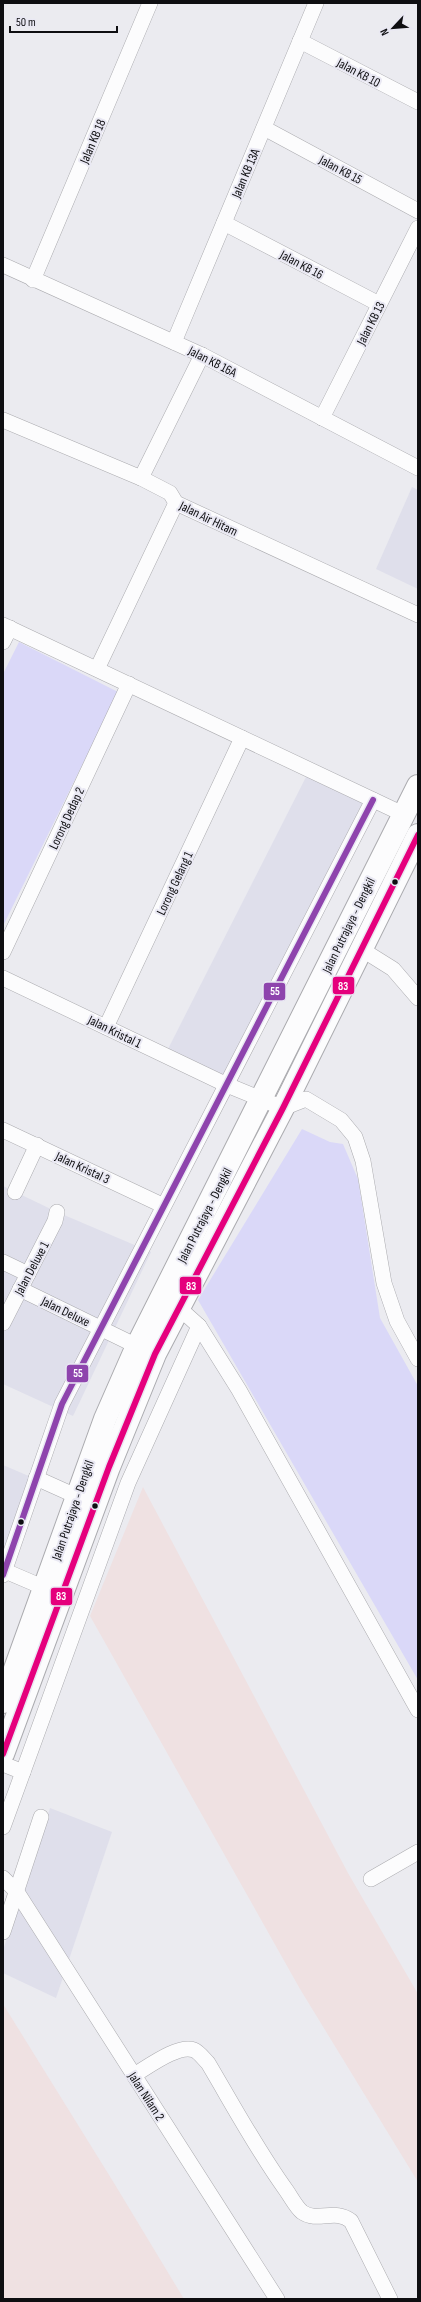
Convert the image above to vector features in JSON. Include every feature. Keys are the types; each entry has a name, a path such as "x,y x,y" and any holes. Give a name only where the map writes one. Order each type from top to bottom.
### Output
{"main road":[{"name":"Jalan Putrajaya - Dengkil","path":"3,1702 105,1419 146,1350 262,1098 418,786"},
{"name":"Jalan Putrajaya - Dengkil","path":"3,1754 109,1467 146,1350 179,1308 283,1108 418,835"}],"street":[{"name":"Jalan KB 18","path":"33,280 150,3"},
{"name":"Jalan KB 13A","path":"174,342 316,3"},
{"name":"Jalan KB 10","path":"300,41 418,102"},
{"name":"Jalan KB 15","path":"264,128 418,211"},
{"name":"Jalan KB 16","path":"224,223 379,304"},
{"name":"Jalan KB 13","path":"322,418 418,228"},
{"name":"Jalan KB 16A","path":"3,265 33,280 202,355 418,468"},
{"path":"141,478 202,355"},
{"name":"Jalan Air Hitam","path":"3,420 141,478 170,493 176,503 418,615"},
{"path":"97,669 176,503"},
{"path":"3,642 6,626 403,814"},
{"name":"Lorong Dedap 2","path":"3,952 129,684"},
{"name":"Lorong Gelang 1","path":"106,1027 242,738"},
{"path":"45,1588 4,1572 62,1404 162,1205 227,1085 373,800"},
{"path":"361,949 393,968 418,998"},
{"name":"Jalan Kristal 1","path":"3,978 227,1085 262,1098 283,1108"},
{"path":"283,1108 306,1100 341,1120 354,1137 363,1161 384,1283 397,1321 418,1359"},
{"name":"Jalan Kristal 3","path":"3,1130 162,1205"},
{"path":"16,1192 37,1146"},
{"name":"Jalan Deluxe 1","path":"3,1323 7,1305 20,1289 56,1220 57,1212"},
{"path":"3,1262 28,1274"},
{"name":"Jalan Deluxe","path":"20,1289 146,1350"},
{"path":"179,1308 199,1326 239,1390 418,1710"},
{"path":"3,1827 128,1483 199,1326"},
{"path":"36,1478 76,1496"},
{"path":"3,1764 23,1772"},
{"path":"3,1932 41,1817"},
{"path":"372,1879 418,1852"},
{"name":"Jalan Nilam 2","path":"3,1878 17,1892 277,2299"},
{"path":"134,2075 178,2050 187,2048 196,2051 208,2063 275,2175 300,2211 311,2217 335,2214 344,2216 351,2221 390,2299"}],"shaded area":[{"path":"412,487 418,490 418,589 376,569"},
{"path":"19,642 118,692 3,926 3,674"},
{"path":"307,775 366,803 224,1076 168,1049"},
{"path":"302,1129 330,1142 343,1144 358,1179 380,1318 418,1386 418,1680 198,1300"},
{"path":"3,1186 57,1212 151,1252 73,1416 3,1384"},
{"path":"3,1465 31,1477 3,1554"},
{"path":"143,1487 348,1873 418,1994 418,2182 300,1989 90,1616"},
{"path":"50,1808 112,1832 56,1998 3,1973 3,1950"},
{"path":"3,2004 114,2183 184,2299 3,2299"}],"transit line":[{"name":"55","path":"3,1575 62,1404 373,800"},
{"name":"83","path":"3,1754 109,1467 155,1354 283,1108 418,835"}]}
